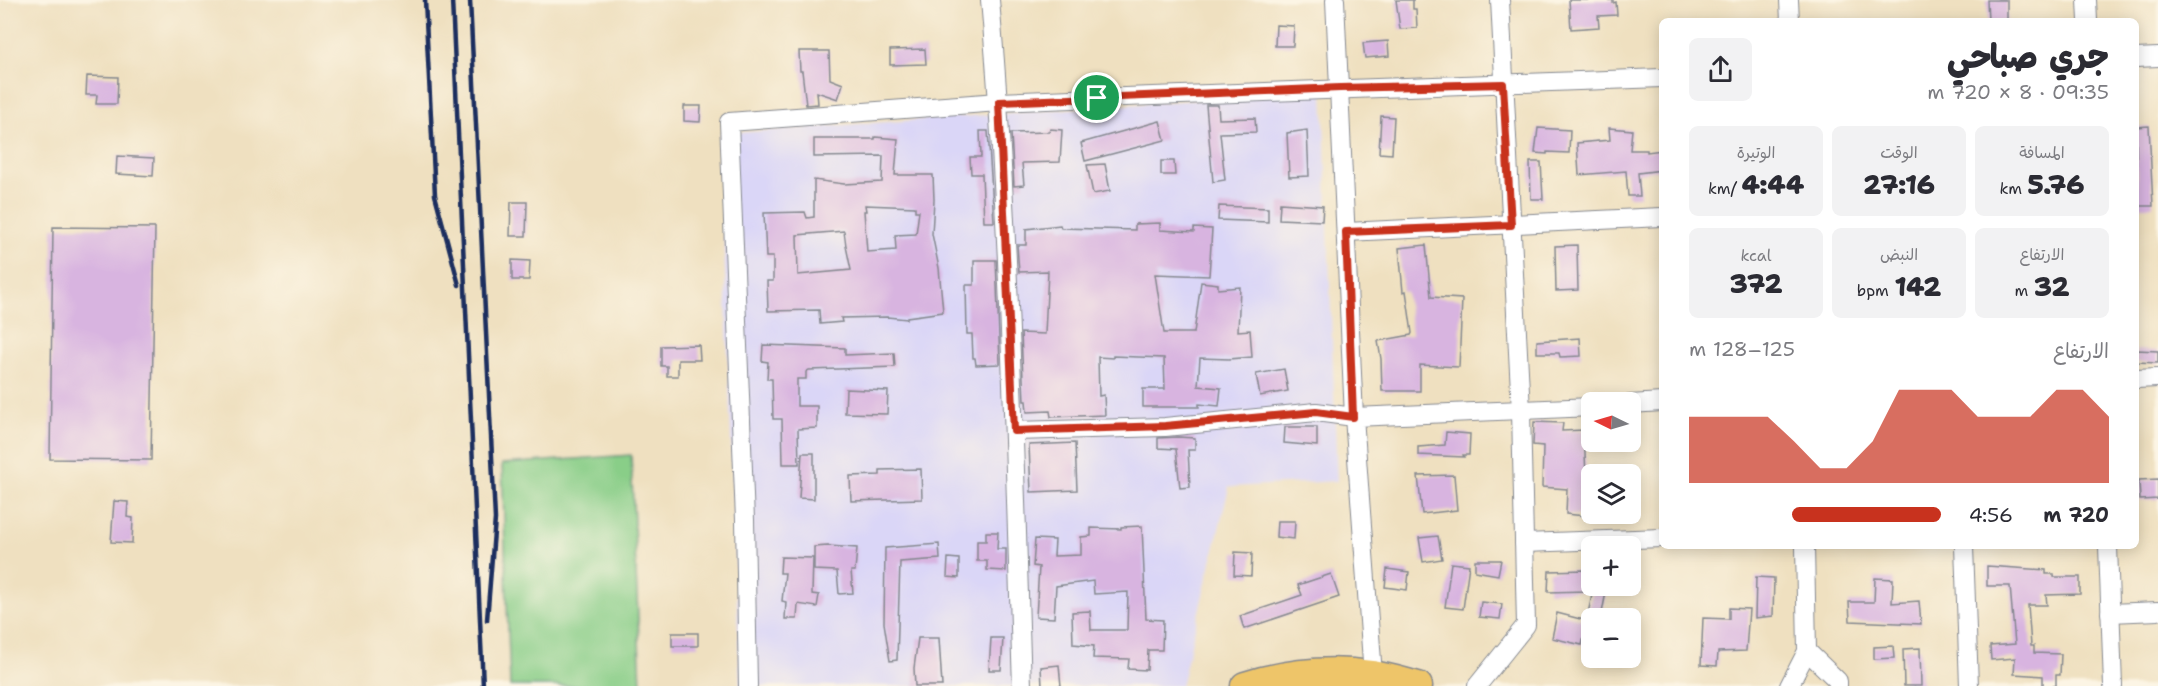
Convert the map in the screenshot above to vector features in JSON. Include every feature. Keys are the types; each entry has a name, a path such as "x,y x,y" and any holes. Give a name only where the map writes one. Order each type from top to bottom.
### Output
{"main road":[{"path":"1245,686 1274,677 1322,672 1373,675 1418,686"}],"street":[{"path":"990,0 999,102 1014,431 1022,686"},
{"path":"1335,0 1353,417 1373,675"},
{"path":"1477,686 1527,625 1521,411 1500,0"},
{"path":"1789,0 1790,18"},
{"path":"2088,0 2088,18"},
{"path":"2139,58 2158,57"},
{"path":"748,686 745,520 729,122 999,102 1659,78"},
{"path":"1346,232 1659,217"},
{"path":"2139,379 2158,378"},
{"path":"1641,403 1659,402"},
{"path":"1014,431 1165,426 1316,412 1353,417 1581,407"},
{"path":"1524,543 1659,538"},
{"path":"1789,686 1807,651 1805,549"},
{"path":"1964,549 1969,686"},
{"path":"2108,549 2113,686"},
{"path":"2110,613 2158,611"},
{"path":"1807,651 1838,681 1838,686"}],"shaded area":[{"path":"1323,91 1337,481 1229,487 1181,686 740,686 720,134"}],"green space":[{"path":"631,455 641,686 510,686 502,464"}],"building":[{"path":"1396,0 1413,0 1417,28 1400,29"},
{"path":"1569,0 1613,0 1613,3 1616,2 1617,15 1598,16 1599,27 1571,29"},
{"path":"1987,0 2007,0 2007,18 1988,18"},
{"path":"1276,25 1294,26 1293,46 1275,46"},
{"path":"1388,41 1389,56 1365,58 1363,43"},
{"path":"925,49 926,64 890,65 890,50"},
{"path":"799,51 829,51 830,79 843,84 838,99 817,92 818,104 806,105"},
{"path":"87,76 118,77 117,104 96,104 97,95 86,95"},
{"path":"1206,105 1218,105 1219,119 1255,118 1256,132 1220,133 1225,180 1213,182"},
{"path":"684,106 701,106 700,122 684,121"},
{"path":"1381,116 1394,117 1392,154 1379,153"},
{"path":"1160,121 1165,140 1085,161 1081,143"},
{"path":"2149,126 2153,206 2139,206 2139,127"},
{"path":"1538,128 1570,130 1569,153 1535,153"},
{"path":"1609,128 1632,130 1630,150 1659,150 1659,170 1638,173 1640,196 1628,196 1626,171 1579,175 1577,143 1610,140"},
{"path":"1050,129 1062,130 1060,162 1022,163 1024,185 1014,186 1011,133 1049,132"},
{"path":"1307,130 1309,176 1289,177 1287,133"},
{"path":"980,131 988,131 994,222 984,222 982,174 971,174 970,157 981,157"},
{"path":"875,137 898,139 895,175 933,175 932,234 939,268 943,312 907,317 907,319 841,318 842,322 820,324 819,310 768,311 767,281 773,281 773,257 766,257 764,213 805,212 807,218 814,217 814,180 844,184 882,182 883,156 814,157 814,139 875,139","holes":["865,205 915,207 915,211 919,211 916,234 895,235 896,250 867,252","844,231 851,270 798,275 797,235"]},
{"path":"117,156 154,158 153,176 116,174"},
{"path":"1161,161 1174,161 1175,175 1161,175"},
{"path":"1530,162 1541,162 1543,199 1531,199"},
{"path":"1105,164 1110,191 1093,194 1087,165"},
{"path":"511,202 527,202 526,236 510,236"},
{"path":"1280,203 1323,206 1322,221 1279,219"},
{"path":"1219,206 1268,208 1268,222 1218,220"},
{"path":"1160,223 1160,230 1194,232 1194,228 1212,229 1209,276 1155,274 1164,333 1194,333 1201,282 1218,284 1218,289 1240,287 1238,331 1250,330 1252,357 1200,358 1198,386 1221,388 1219,406 1199,404 1199,407 1143,407 1143,389 1165,389 1164,358 1113,356 1113,358 1098,357 1099,396 1104,395 1105,415 1051,417 1050,411 1027,412 1026,401 1024,401 1021,333 1045,334 1048,271 1019,272 1017,245 1026,245 1026,229 1060,225 1061,228 1135,230 1135,224"},
{"path":"53,227 155,228 151,460 50,459"},
{"path":"1426,245 1431,297 1462,299 1459,367 1420,365 1420,391 1382,391 1378,341 1412,333 1406,291 1403,292 1399,248"},
{"path":"1577,245 1578,290 1556,291 1555,246"},
{"path":"512,260 530,261 529,280 512,280"},
{"path":"974,260 996,260 1000,364 976,365 975,358 973,358 972,334 967,334 966,285 974,285"},
{"path":"1580,338 1581,356 1560,357 1559,353 1537,353 1537,341"},
{"path":"699,345 700,360 678,360 678,376 667,376 667,366 661,366 661,346"},
{"path":"763,345 845,348 845,355 894,353 895,367 809,370 806,372 806,379 797,379 797,406 817,406 817,428 798,429 799,464 783,464 782,419 773,419 772,379 767,379 768,362 762,361"},
{"path":"2139,350 2158,351 2158,363 2139,362"},
{"path":"1284,369 1288,391 1260,396 1256,374"},
{"path":"846,389 888,391 887,414 845,413"},
{"path":"1534,422 1563,423 1562,431 1581,430 1581,452 1585,452 1585,464 1581,464 1581,516 1566,514 1567,489 1542,487 1543,446 1533,445"},
{"path":"1285,427 1317,427 1317,446 1284,443"},
{"path":"1446,432 1470,434 1469,455 1463,455 1464,457 1418,455 1418,447 1445,445"},
{"path":"1158,438 1195,438 1195,450 1188,450 1190,487 1180,488 1176,449 1158,448"},
{"path":"1075,443 1077,490 1031,492 1029,445"},
{"path":"802,453 814,453 814,499 799,498"},
{"path":"921,469 922,499 851,501 850,476 880,475 880,470"},
{"path":"1454,475 1457,510 1422,514 1418,476"},
{"path":"2158,479 2158,499 2140,500 2139,480"},
{"path":"114,501 128,502 127,517 133,518 132,543 111,542"},
{"path":"1277,521 1295,521 1294,539 1276,537"},
{"path":"1142,526 1146,619 1163,620 1162,650 1148,650 1147,670 1128,669 1129,659 1093,658 1094,646 1073,644 1072,612 1090,611 1091,630 1127,630 1128,592 1094,594 1093,581 1056,586 1054,618 1036,617 1039,567 1033,566 1035,539 1055,540 1054,556 1081,555 1081,537 1091,536 1091,528 1121,529 1121,527"},
{"path":"986,532 998,532 997,549 1006,549 1006,571 987,570 987,561 977,561 977,541 986,541"},
{"path":"1438,536 1442,559 1423,562 1419,538"},
{"path":"939,544 940,559 900,562 897,660 890,661 884,623 885,548"},
{"path":"814,547 857,548 855,571 851,571 853,593 839,594 837,571 814,570"},
{"path":"1235,552 1252,553 1251,576 1234,575"},
{"path":"781,557 813,558 812,594 819,595 817,607 798,604 797,619 785,619 786,602 782,601 785,573 780,573"},
{"path":"948,558 959,559 959,578 947,577"},
{"path":"1475,560 1501,560 1498,575 1475,571"},
{"path":"1451,563 1469,565 1463,609 1445,607"},
{"path":"1987,566 2046,570 2046,574 2054,574 2054,577 2080,577 2080,594 2046,595 2047,605 2028,605 2031,646 2034,646 2034,653 2061,654 2060,675 2056,675 2056,686 2043,686 2043,676 2014,674 2015,658 1991,660 1990,646 2015,644 2010,586 1987,586"},
{"path":"1387,569 1409,572 1407,590 1385,587"},
{"path":"1581,570 1581,591 1548,592 1549,571"},
{"path":"1331,574 1339,597 1244,629 1240,616 1302,595 1298,585"},
{"path":"1756,577 1774,578 1773,616 1755,618"},
{"path":"1875,578 1893,579 1892,603 1919,601 1921,624 1850,621 1849,602 1874,602"},
{"path":"1592,596 1605,596 1603,608 1589,608"},
{"path":"1481,602 1502,604 1500,619 1479,617"},
{"path":"1729,608 1749,609 1746,651 1718,652 1717,666 1701,665 1703,618 1729,619"},
{"path":"1557,613 1581,619 1581,645 1552,638"},
{"path":"672,633 698,633 698,646 672,646"},
{"path":"918,638 939,638 942,686 915,686 914,668"},
{"path":"991,638 1003,638 1001,670 989,670"},
{"path":"1893,646 1894,658 1874,659 1874,647"},
{"path":"1920,648 1921,686 1904,686 1903,649"},
{"path":"1059,665 1061,686 1042,686 1041,667"}],"railway":[{"path":"425,0 435,195 459,285"},
{"path":"452,0 483,686"},
{"path":"470,0 495,519 487,620"}],"route":[{"path":"1503,84 1511,225 1346,232 1353,417 1316,412 1165,426 1014,431 999,102 1097,98 1503,84"}]}
